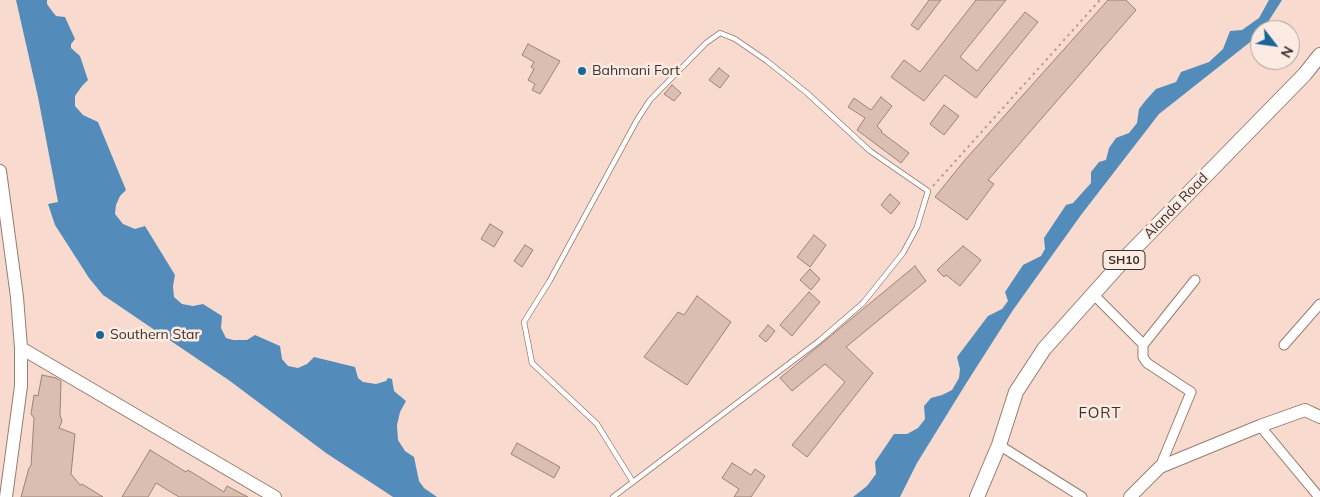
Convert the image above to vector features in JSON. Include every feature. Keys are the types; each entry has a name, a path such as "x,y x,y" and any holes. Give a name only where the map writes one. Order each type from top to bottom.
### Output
{"main road":[{"name":"Alanda Road","path":"976,497 999,445 1016,392 1044,349 1130,253 1304,74 1320,54"}],"street":[{"path":"0,170 17,297 21,348 21,386 6,497"},
{"path":"1130,497 1160,466 1191,392 1146,363 1143,357 1143,345 1195,280"},
{"path":"1093,294 1143,345"},
{"path":"1284,345 1320,304"},
{"path":"21,348 275,497"},
{"path":"1160,466 1305,410 1320,416"},
{"path":"1260,426 1319,497"},
{"path":"999,445 1082,497"}],"lane":[{"path":"613,497 633,482 819,341 863,303 903,253 917,227 928,191 870,152 807,92 768,61 735,39 720,33 706,43 650,100 632,129 549,282 524,322 532,363 597,424 633,482"}],"path":[{"path":"928,191 1100,0"}],"water":[{"path":"16,0 47,0 47,4 56,16 65,17 75,39 71,44 71,48 80,56 88,80 75,96 75,106 83,115 98,122 126,190 120,196 115,214 123,224 135,229 145,226 175,275 174,297 182,304 193,306 203,304 222,316 221,328 226,338 247,340 255,335 280,346 282,359 288,366 298,368 307,364 314,357 355,367 358,378 363,382 376,384 386,381 388,378 392,379 394,391 406,401 400,412 397,425 398,440 405,451 414,457 419,481 424,488 437,497 393,497 326,453 230,381 103,295 89,278 55,225 48,204 58,202 38,97"},
{"path":"1269,0 1282,0 1269,20 1256,20"},
{"path":"1250,24 1250,42 1159,114 1081,215 1013,310 917,463 900,497 853,497 867,486 876,474 875,462 894,434 907,434 918,428 925,419 924,406 931,398 952,390 959,378 960,369 957,357 988,316 1002,309 1008,301 1005,292 1023,265 1041,256 1045,249 1044,238 1066,205 1073,203 1091,183 1091,172 1099,162 1106,160 1109,148 1116,138 1129,133 1137,123 1139,109 1146,100 1156,89 1176,82 1181,72 1209,62 1223,49 1230,31 1242,30"}],"building":[{"path":"929,0 941,0 918,30 911,25"},
{"path":"976,0 1006,0 960,57 977,71 1025,12 1038,22 976,98 945,75 924,101 891,77 904,60 920,72"},
{"path":"1108,0 1126,0 1136,10 988,180 994,184 967,220 935,197 964,161"},
{"path":"528,44 560,61 540,94 532,90 535,84 528,80 534,69 531,67 534,62 522,55"},
{"path":"719,68 729,76 720,88 709,80"},
{"path":"672,85 681,93 674,101 664,94"},
{"path":"881,97 892,106 877,126 881,132 909,153 901,163 857,130 865,118 848,107 854,98 871,110"},
{"path":"944,105 959,116 944,135 930,124"},
{"path":"890,194 900,203 891,214 881,205"},
{"path":"490,224 503,232 494,247 481,239"},
{"path":"814,235 826,245 810,267 797,257"},
{"path":"525,245 533,250 522,267 514,261"},
{"path":"963,246 981,260 960,286 946,275 944,277 937,270"},
{"path":"915,266 926,281 846,347 873,373 807,457 792,445 845,382 825,364 792,391 780,378"},
{"path":"810,269 820,279 811,290 800,280"},
{"path":"809,292 820,302 792,336 780,325"},
{"path":"697,296 731,322 687,385 644,357 678,312 684,315"},
{"path":"768,325 775,331 766,342 759,336"},
{"path":"42,375 61,381 60,415 62,421 59,428 75,434 71,474 80,485 82,484 103,497 21,497 31,466 34,418 31,414 34,395 38,396"},
{"path":"517,443 560,467 554,478 511,454"},
{"path":"150,450 224,492 227,486 248,497 179,497 156,483 148,497 122,497"},
{"path":"732,463 751,475 755,469 765,476 751,497 734,497 739,489 722,478"}],"place":[{"name":"Bahmani Fort","path":"582,71"},
{"name":"Southern Star","path":"100,335"}],"district":[{"name":"FORT","path":"1100,413"}]}
